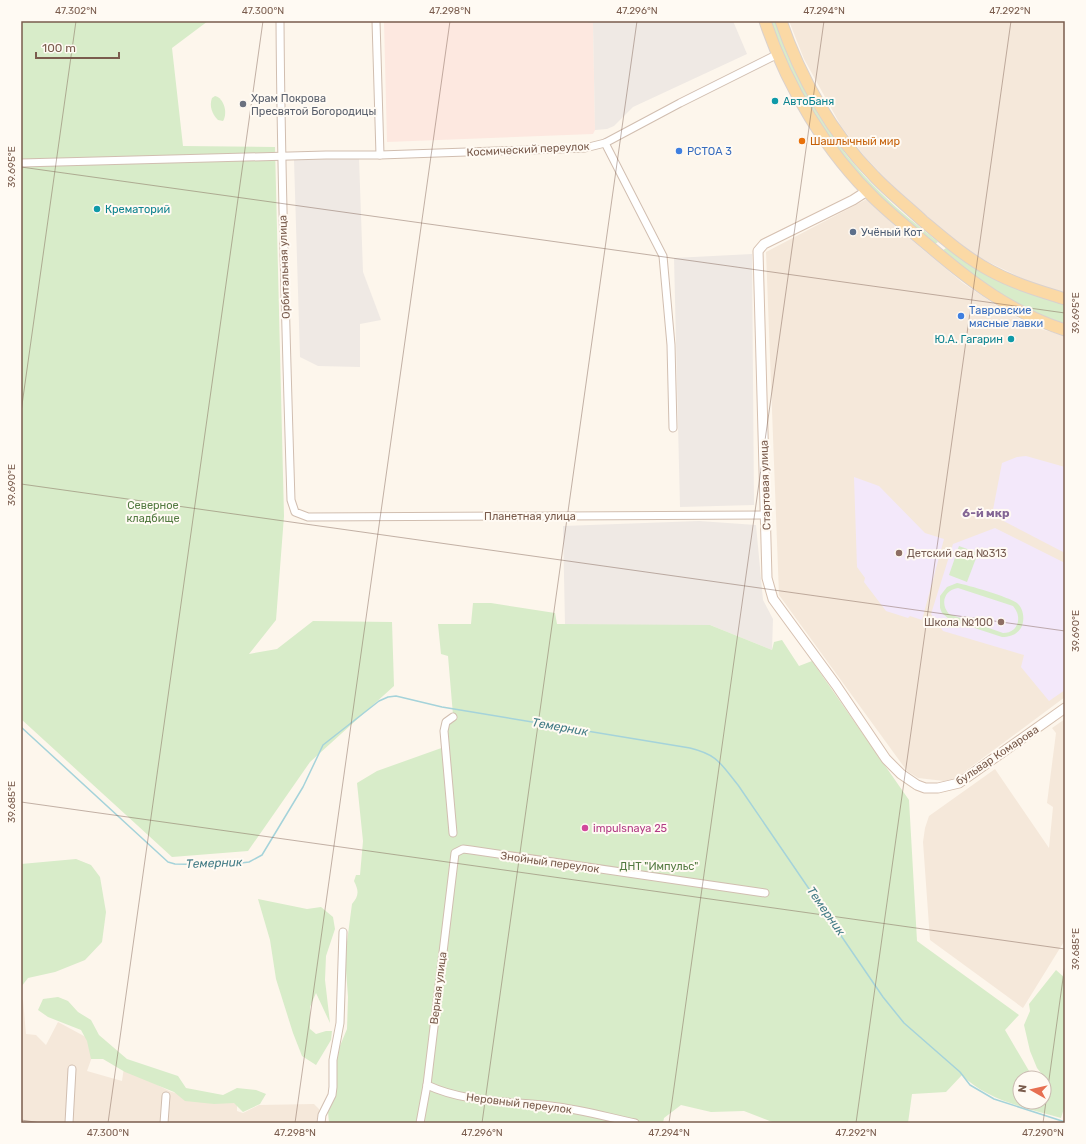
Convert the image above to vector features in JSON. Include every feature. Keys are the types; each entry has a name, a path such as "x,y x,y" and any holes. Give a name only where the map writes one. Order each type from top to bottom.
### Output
{"main road":[{"path":"765,21 792,85 812,120 832,149 867,191 933,250 969,280 1000,302 1033,318 1065,330"},
{"path":"781,21 805,78 825,112 846,144 887,190 967,256 1002,277 1065,299"},
{"path":"933,250 943,247 945,239"}],"street":[{"name":"Орбитальная улица","path":"280,21 281,156 291,500 295,512"},
{"path":"376,21 380,155"},
{"name":"Космический переулок","path":"21,163 281,156 380,155 585,148 606,143 680,103 778,54"},
{"path":"606,143 663,256 671,345 673,428"},
{"name":"Стартовая улица","path":"867,191 764,244 758,251 768,578 774,599 836,685 886,759 910,781 925,788"},
{"name":"Планетная улица","path":"295,512 308,517 766,515"},
{"name":"бульвар Комарова","path":"925,788 949,787 964,780 1065,708"},
{"path":"453,717 446,722 444,731 453,833"},
{"name":"Знойный переулок","path":"454,853 463,849 471,850 765,893"},
{"name":"Верная улица","path":"420,1123 427,1085 454,853"},
{"path":"321,1123 322,1115 332,1094 333,1087 333,1060 340,1023 343,932"},
{"path":"69,1123 72,1069"},
{"name":"Неровный переулок","path":"427,1085 439,1090 477,1099 553,1106 635,1123"},
{"path":"164,1123 166,1096"}],"shaded area":[{"path":"384,21 593,22 595,130 593,134 387,142"},
{"path":"588,21 733,21 747,54 633,107 614,126 607,129 595,130 593,23 588,23"},
{"path":"789,21 1065,21 1065,294 1040,287 980,258 946,233 891,184 865,157 841,126 804,59"},
{"path":"359,158 363,272 381,320 360,324 360,367 318,366 300,357 294,160"},
{"path":"867,199 897,228 963,283 994,304 1034,327 1065,336 1065,697 956,778 944,781 918,778 907,771 779,595 766,252"},
{"path":"752,254 754,505 680,507 674,258"},
{"path":"1026,456 1065,467 1065,553 992,515 1002,463 1017,457"},
{"name":"Детский сад №313","path":"854,477 879,486 925,533 944,539 922,620 910,616 908,618 886,611 864,582 865,578 857,567"},
{"path":"699,521 756,525 763,600 773,619 772,650 710,625 565,625 563,526"},
{"name":"Школа №100","path":"995,528 1065,563 1065,690 1049,701 1021,667 1024,655 943,631 931,614 953,544"},
{"path":"1065,719 1065,940 1023,1008 930,940 923,842 925,828 929,816 995,769 1049,848 1053,807 1047,803 1056,733 1052,728"},
{"path":"21,999 23,1000 26,1034 36,1035 46,1045 58,1022 97,1043 87,1071 122,1081 124,1067 169,1091 200,1101 237,1103 237,1111 243,1113 259,1105 314,1104 319,1109 321,1123 21,1123"}],"green space":[{"name":"Северное кладбище","path":"21,21 208,21 172,48 183,146 275,147 284,516 276,620 249,654 277,649 313,621 392,622 394,686 310,762 248,851 172,857 21,719"},
{"path":"771,21 775,21 805,91 832,135 864,176 902,212 938,242 935,244 879,196 861,178 829,137 802,93 790,69"},
{"path":"215,96 221,100 224,106 225,114 223,121 218,120 212,110 211,101"},
{"path":"946,248 973,265 1004,280 1065,305 1065,325 1031,311 1000,294 942,251"},
{"path":"959,546 978,553 967,582 949,575"},
{"path":"957,583 1013,600 1019,605 1022,611 1023,618 1021,628 1013,635 1002,637 950,620 942,613 940,608 940,596 947,587","holes":["958,588 1013,606 1018,615 1017,624 1012,630 1003,633 949,614 946,610 944,602 947,594 953,589"]},
{"name":"ДНТ \"Импульс\"","path":"473,603 491,603 555,613 557,624 710,625 772,650 774,642 782,640 799,666 812,661 909,800 917,941 1019,1015 1005,1030 1028,1070 1012,1070 1012,1103 983,1091 962,1075 946,1092 912,1094 908,1123 775,1123 744,1111 711,1112 681,1105 664,1118 663,1123 329,1123 328,1112 335,1094 337,1080 337,1053 347,1029 348,997 345,957 352,904 358,893 354,881 356,875 360,875 363,841 357,783 377,771 447,746 447,722 453,715 448,656 441,654 438,624 471,624"},
{"path":"76,859 91,865 100,877 106,912 102,942 85,960 55,972 28,978 21,987 21,864"},
{"path":"258,899 307,909 321,907 333,917 335,929 326,956 325,980 330,1023 316,993 310,1007 310,1029 316,1034 332,1031 331,1040 316,1065 302,1056 293,1033 276,979 270,940"},
{"name":"ДНТ \"Импульс\"","path":"1056,970 1065,978 1065,1105 1061,1118 1033,1110 1052,1110 1052,1070 1039,1070 1037,1068 1030,1051 1024,1025 1030,1011 1029,1004"},
{"path":"58,997 68,1001 78,1012 91,1020 99,1035 127,1059 178,1076 186,1088 223,1095 237,1088 256,1090 266,1094 260,1104 243,1112 234,1103 214,1104 185,1101 174,1092 125,1072 103,1059 91,1059 87,1041 81,1030 48,1017 38,1010 43,999"}],"waterway":[{"name":"Темерник","path":"21,727 168,862 175,864 225,865 249,862 262,855 303,787 323,745 379,701 388,697 396,696 442,707 690,748 707,754 718,761 738,785 883,997 904,1023 960,1072 970,1085 994,1099 1065,1122"}],"place":[{"name":"АвтоБаня","path":"775,101"},
{"name":"Храм Покрова Пресвятой Богородицы","path":"243,104"},
{"name":"Шашлычный мир","path":"802,141"},
{"name":"РСТОА 3","path":"679,151"},
{"name":"Крематорий","path":"97,209"},
{"name":"Учёный Кот","path":"853,232"},
{"name":"Тавровские мясные лавки","path":"961,316"},
{"name":"Ю.А. Гагарин","path":"1011,339"},
{"name":"Детский сад №313","path":"899,553"},
{"name":"Школа №100","path":"1001,622"},
{"name":"impulsnaya 25","path":"585,828"}],"district":[{"name":"6-й мкр","path":"986,513"}]}
